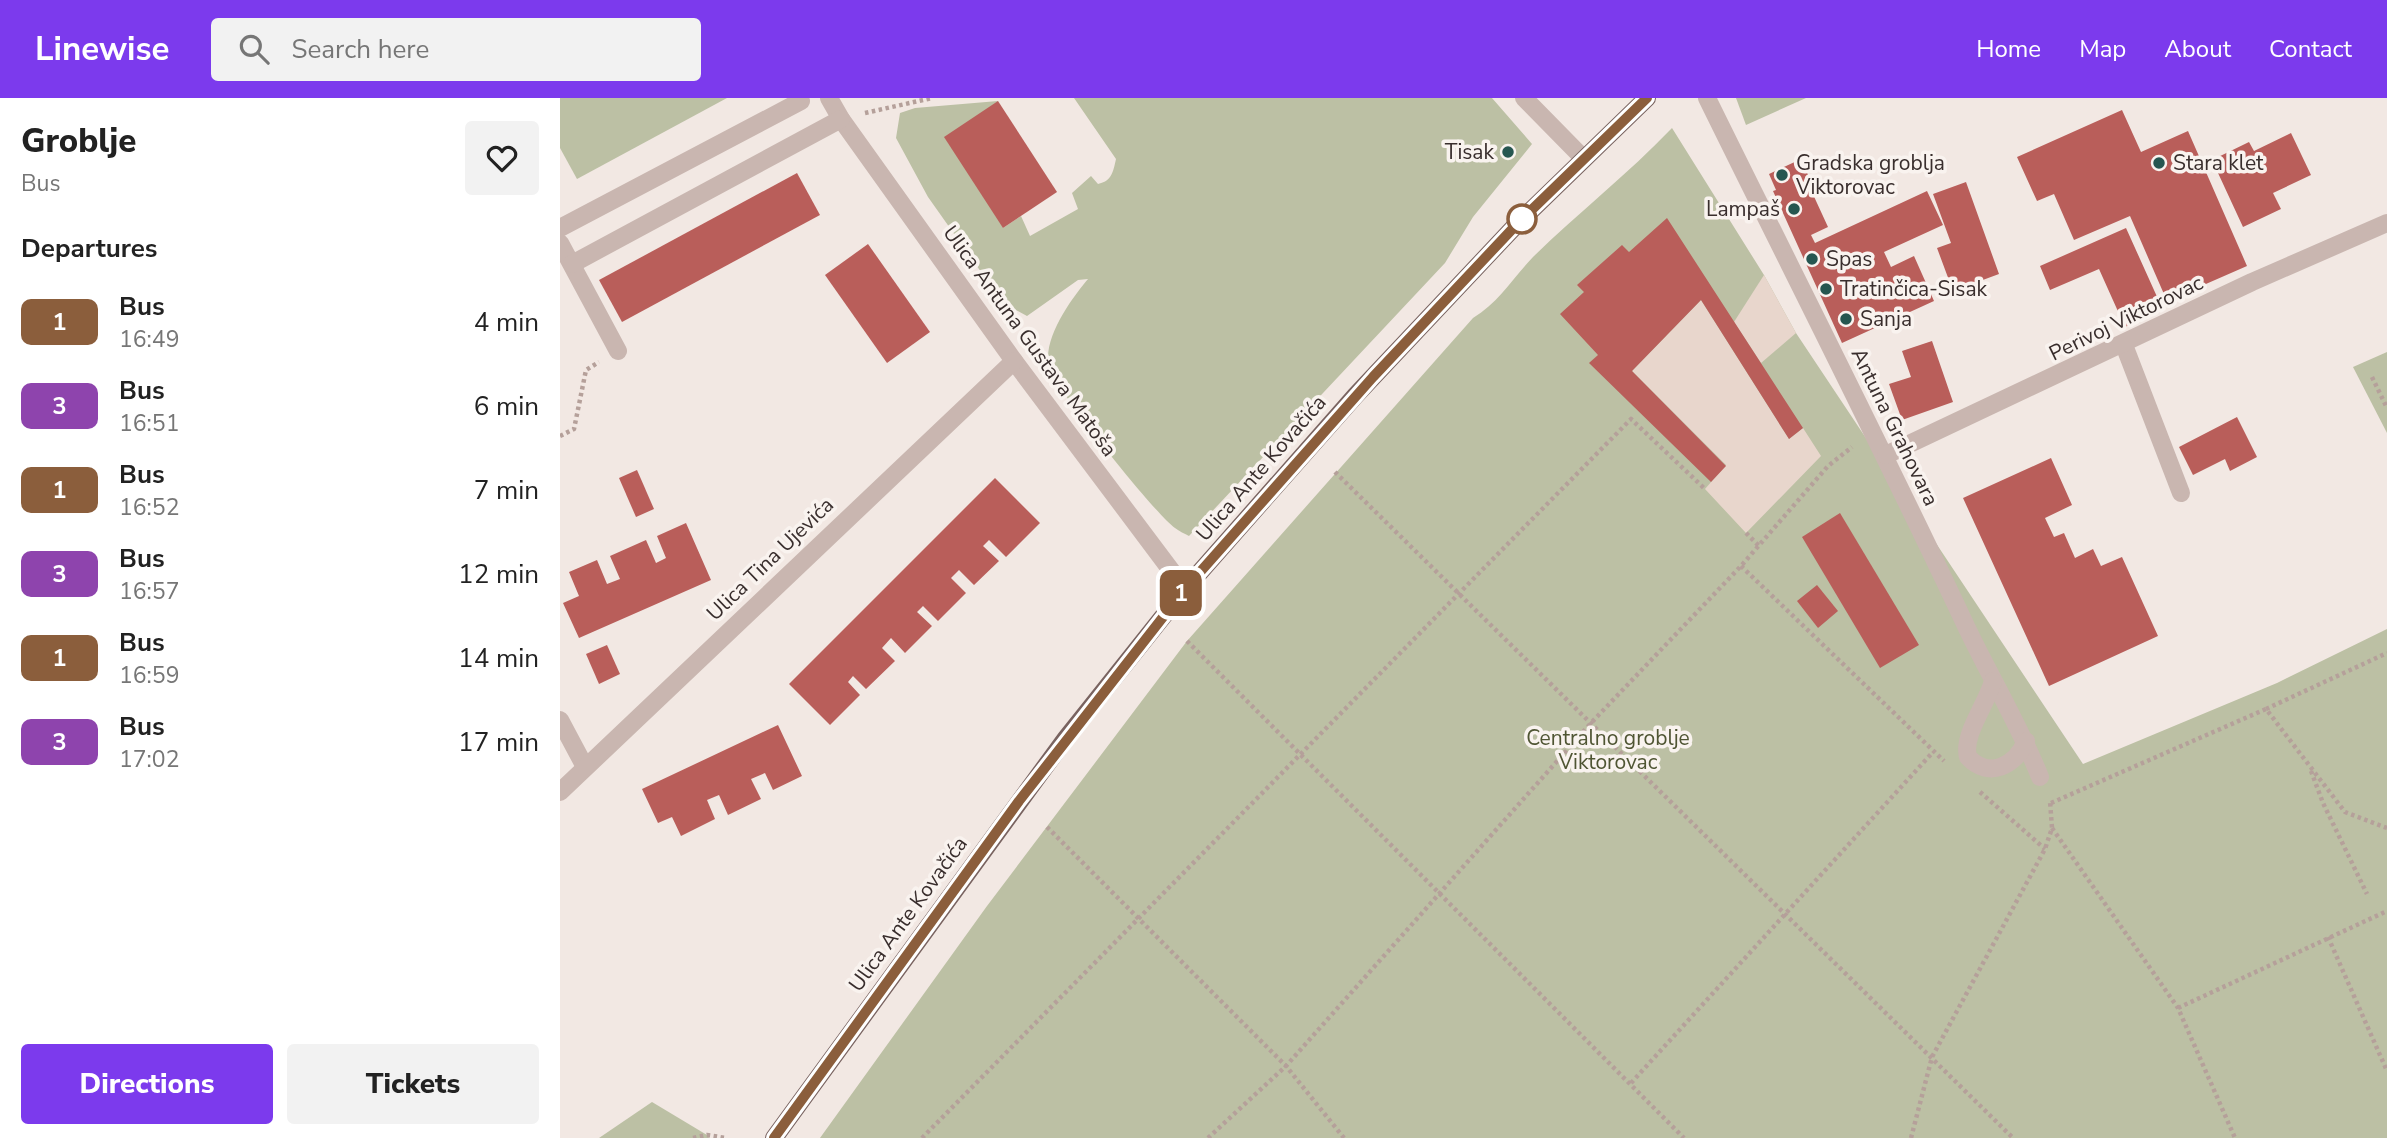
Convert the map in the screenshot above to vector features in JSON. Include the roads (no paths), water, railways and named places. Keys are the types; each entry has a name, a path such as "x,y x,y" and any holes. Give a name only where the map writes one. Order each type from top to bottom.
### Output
{"main road":[{"name":"Ulica Ante Kovačića","path":"774,1138 1058,749 1185,589 1355,396 1583,158 1647,98"}],"street":[{"name":"Ulica Antuna Gustava Matoša","path":"830,98 841,119 1014,361 1185,589"},
{"path":"1524,98 1583,158"},
{"name":"Antuna Grahovara","path":"1707,98 1872,432 1886,455 1993,681 2026,741 2040,777"},
{"path":"560,228 800,101"},
{"path":"572,264 841,119"},
{"name":"Perivoj Viktorovac","path":"1886,455 2124,345 2252,282 2387,223"},
{"path":"560,243 618,351"},
{"path":"2124,345 2182,494"},
{"name":"Ulica Tina Ujevića","path":"560,792 1014,361"},
{"path":"1993,681 1987,702 1967,739 1968,757 1983,768 2001,768 2016,758 2026,741"},
{"path":"560,720 585,767"}],"place":[{"name":"Tisak","path":"1508,152"},
{"name":"Stara klet","path":"2159,163"},
{"name":"Gradska groblja Viktorovac","path":"1782,175"},
{"name":"Lampaš","path":"1794,209"},
{"name":"Spas","path":"1812,259"},
{"name":"Tratinčica-Sisak","path":"1826,289"},
{"name":"Sanja","path":"1846,319"}],"park label":[{"name":"Centralno groblje Viktorovac","path":"1608,750"}]}
